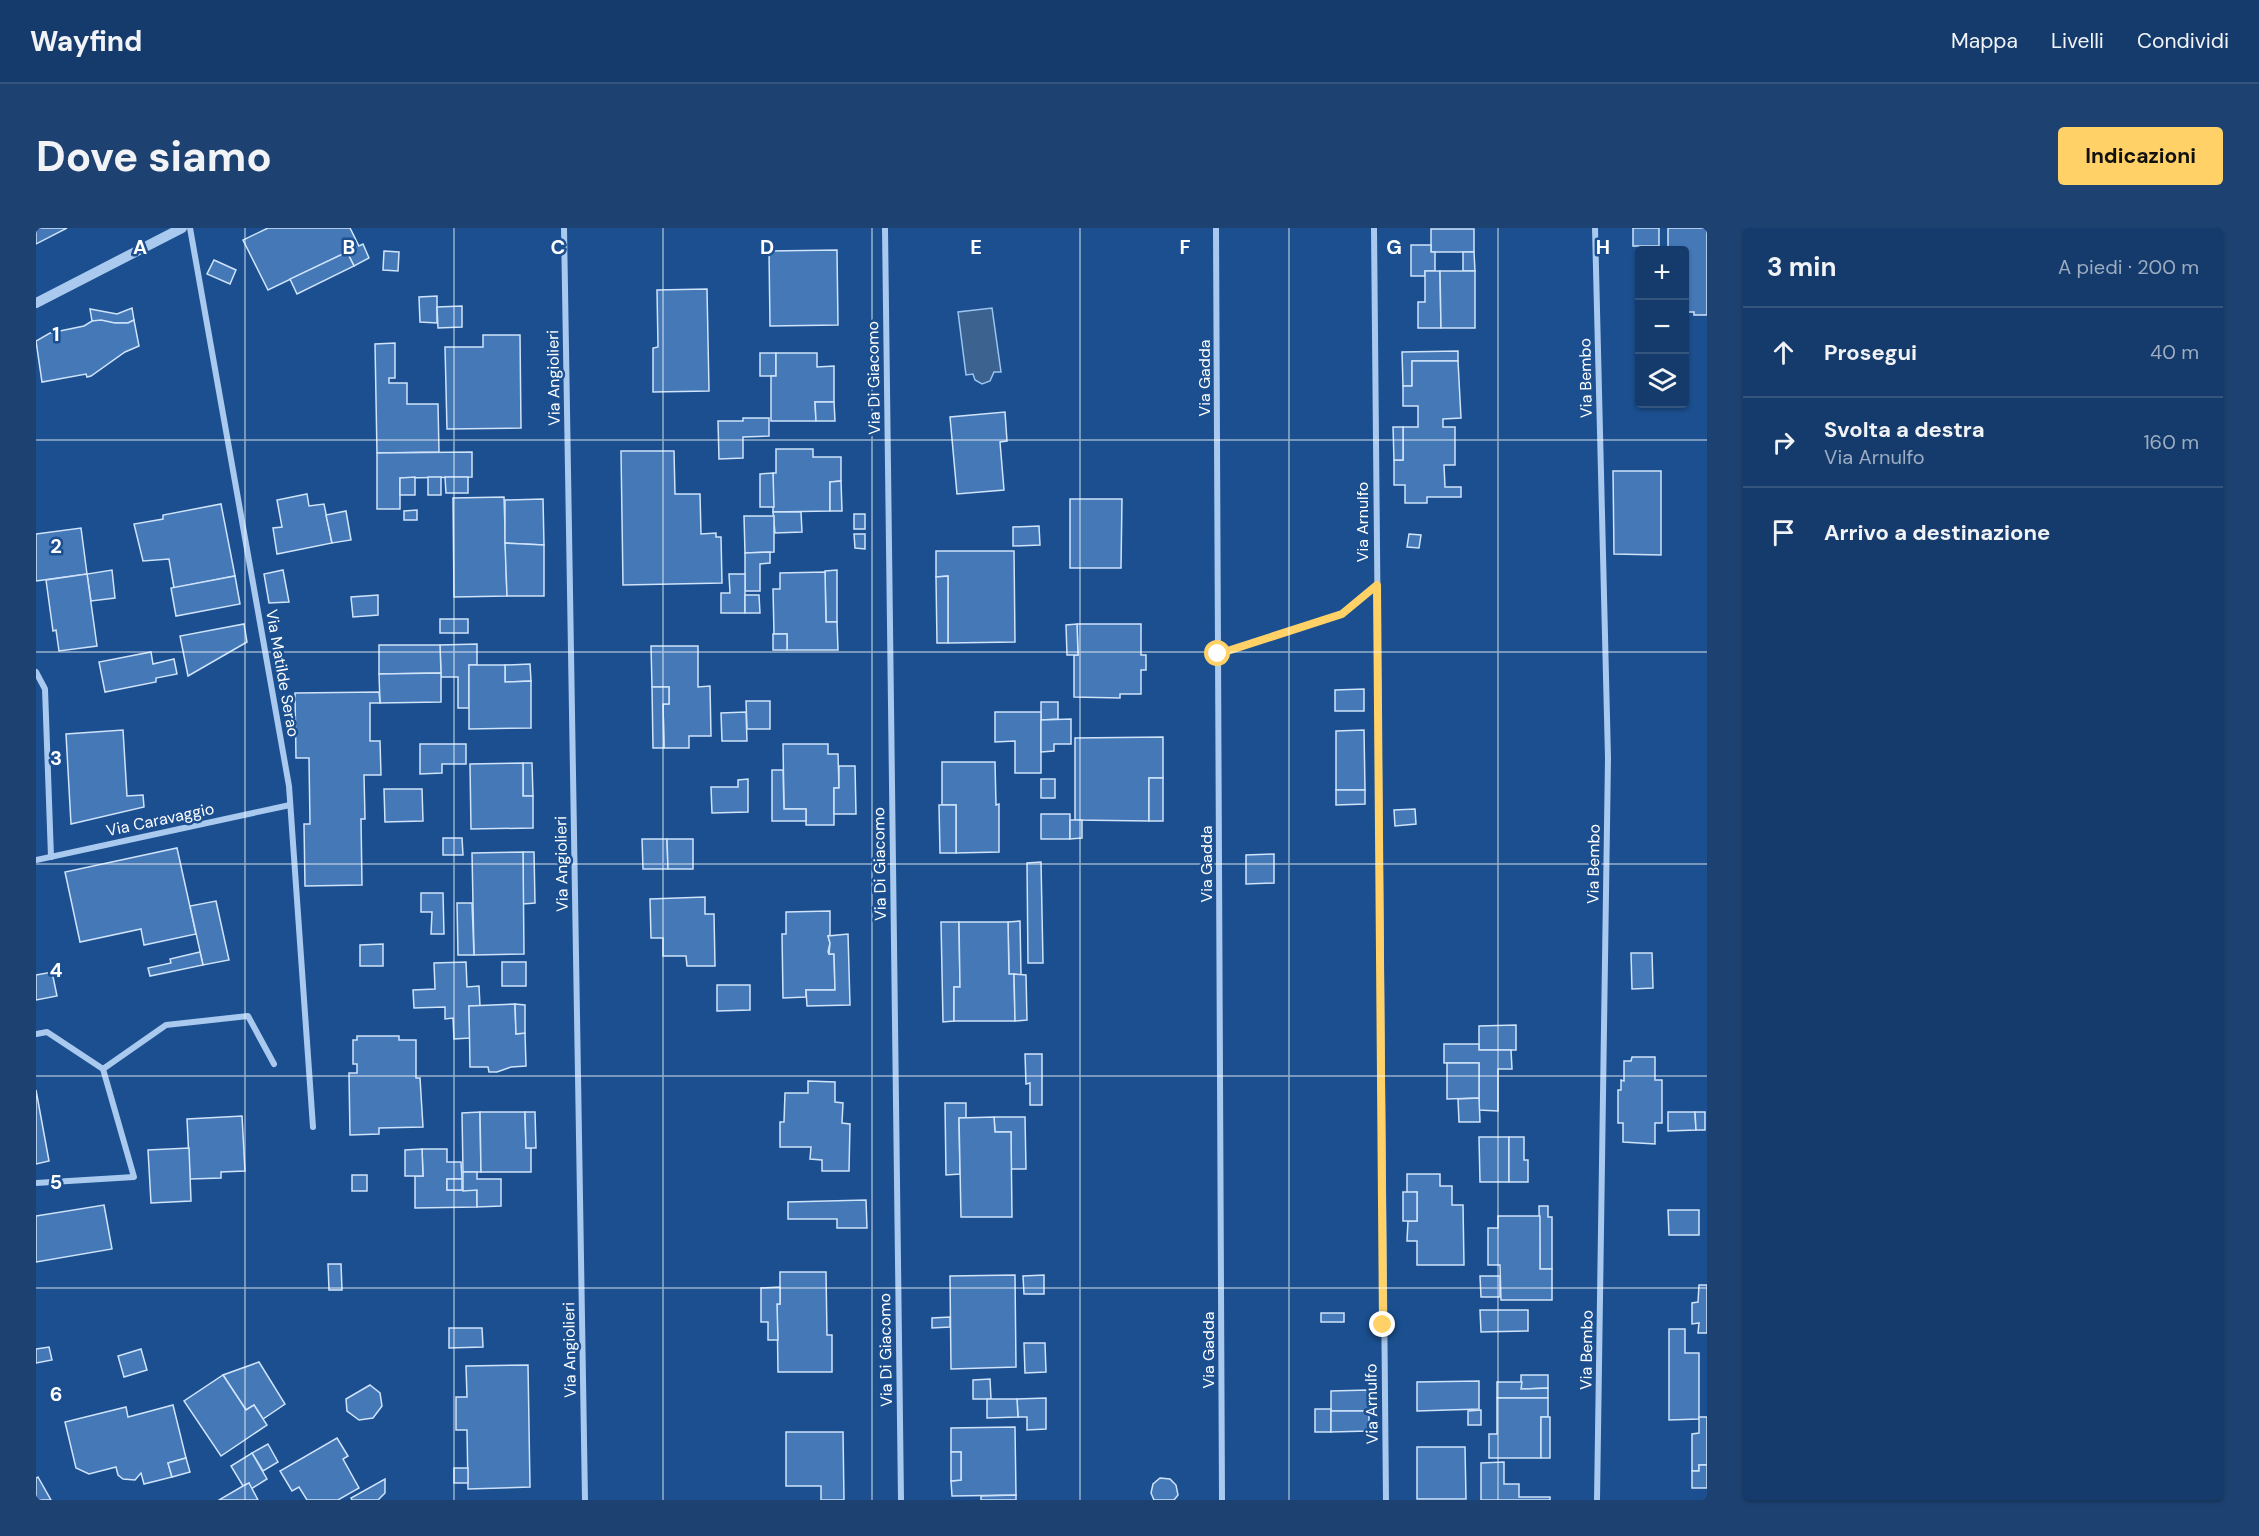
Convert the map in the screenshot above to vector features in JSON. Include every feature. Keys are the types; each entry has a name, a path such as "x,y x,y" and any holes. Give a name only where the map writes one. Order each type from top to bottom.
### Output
{"street":[{"path":"36,303 182,228"},
{"name":"Via Matilde Serao","path":"190,228 287,773 313,1126"},
{"name":"Via Angiolieri","path":"564,228 585,1500"},
{"name":"Via Di Giacomo","path":"885,228 900,1500"},
{"name":"Via Gadda","path":"1216,228 1222,1500"},
{"name":"Via Arnulfo","path":"1374,228 1386,1500"},
{"name":"Via Bembo","path":"1595,228 1608,758 1597,1500"},
{"path":"36,672 45,690 51,856"},
{"name":"Via Caravaggio","path":"36,860 290,805"},
{"path":"103,1069 166,1025 248,1016 274,1064"},
{"path":"36,1034 46,1032 103,1069 134,1177 36,1183"}],"path":[{"path":"1218,654 1342,614 1377,585"}],"water":[{"path":"992,308 1001,372 994,372 990,381 982,384 975,380 973,374 966,375 958,312"}],"building":[{"path":"36,228 67,228 36,244"},
{"path":"268,228 350,228 359,246 363,244 369,258 354,266 347,252 268,290 243,240"},
{"path":"1633,228 1659,228 1659,246 1633,246"},
{"path":"1668,228 1707,228 1707,315 1694,315 1694,312 1689,312 1689,246 1668,246"},
{"path":"1431,229 1474,229 1474,252 1431,252"},
{"path":"1411,245 1431,245 1431,252 1435,252 1435,271 1425,271 1425,276 1411,276"},
{"path":"837,250 838,325 770,326 769,251"},
{"path":"384,251 399,252 398,271 383,270"},
{"path":"347,252 354,266 297,294 290,279"},
{"path":"1463,252 1474,252 1475,271 1463,271"},
{"path":"214,260 236,270 230,284 207,274"},
{"path":"1425,271 1440,271 1441,328 1418,328 1418,302 1425,302"},
{"path":"1440,271 1475,271 1475,328 1441,328"},
{"path":"707,289 709,391 653,392 653,348 658,347 657,290"},
{"path":"437,296 437,323 420,322 419,297"},
{"path":"462,306 462,327 438,328 437,307"},
{"path":"132,308 134,320 128,323 92,321 90,309 117,314"},
{"path":"101,320 128,323 134,320 139,346 125,352 91,376 87,377 86,374 42,382 36,341 50,333"},
{"path":"483,335 520,335 521,428 447,429 445,347 483,347"},
{"path":"395,343 395,378 389,378 389,383 407,383 407,404 438,404 439,452 377,453 375,344"},
{"path":"1458,351 1458,361 1412,361 1412,386 1403,386 1402,352"},
{"path":"760,353 776,353 776,376 760,376"},
{"path":"776,353 817,353 817,367 834,366 834,402 815,402 816,421 771,421 771,376 776,376"},
{"path":"1412,361 1458,361 1461,418 1443,419 1443,427 1455,427 1455,465 1444,465 1445,487 1461,487 1461,497 1427,497 1427,503 1405,503 1405,485 1394,485 1394,460 1403,460 1403,427 1418,427 1418,406 1403,406 1403,386 1412,386"},
{"path":"815,402 834,402 835,421 816,421"},
{"path":"1005,412 1007,441 1000,442 1004,490 957,494 950,417"},
{"path":"743,418 769,418 769,436 743,437 743,458 719,459 718,421 743,421"},
{"path":"1393,427 1403,427 1403,460 1394,460"},
{"path":"776,449 813,449 813,457 841,457 841,481 830,482 830,511 773,512 773,473 776,473"},
{"path":"621,451 674,451 675,494 700,494 701,534 716,533 716,537 721,537 722,583 623,585"},
{"path":"472,452 472,477 400,478 400,509 377,509 377,453"},
{"path":"1613,471 1661,471 1661,555 1614,554"},
{"path":"773,473 774,507 760,507 760,474"},
{"path":"415,477 415,495 400,495 400,478"},
{"path":"428,477 441,477 441,495 428,495"},
{"path":"445,477 468,477 468,493 446,493"},
{"path":"841,481 842,511 830,511 830,482"},
{"path":"307,494 309,506 324,504 332,543 277,554 273,528 282,527 277,500"},
{"path":"504,497 507,596 454,597 453,498"},
{"path":"543,499 544,545 505,543 505,500"},
{"path":"1070,499 1122,499 1121,568 1070,568"},
{"path":"221,504 235,576 174,588 169,559 143,561 134,524 163,519 163,515"},
{"path":"417,510 417,520 404,520 404,511"},
{"path":"346,511 351,540 332,543 326,515"},
{"path":"773,512 801,512 802,532 775,533"},
{"path":"854,514 865,514 865,529 854,529"},
{"path":"744,516 774,516 774,552 745,553"},
{"path":"1039,526 1040,545 1013,546 1013,527"},
{"path":"81,528 87,574 36,581 36,534"},
{"path":"854,534 865,534 865,549 855,548"},
{"path":"1409,534 1421,535 1419,548 1407,547"},
{"path":"505,543 544,545 544,596 507,596"},
{"path":"936,551 1014,551 1015,642 948,643 948,576 936,577"},
{"path":"770,552 770,563 760,564 760,591 745,591 745,553"},
{"path":"112,570 115,598 91,601 87,574"},
{"path":"283,570 289,602 269,603 264,574"},
{"path":"837,570 837,622 826,622 825,571"},
{"path":"825,572 826,622 837,622 838,650 787,650 787,634 774,634 773,589 780,589 780,573"},
{"path":"87,574 97,646 59,651 56,630 53,631 46,580"},
{"path":"729,574 745,574 745,613 721,613 721,593 730,593"},
{"path":"235,576 240,604 176,616 171,588"},
{"path":"948,576 948,643 937,643 936,577"},
{"path":"378,595 378,615 353,617 351,597"},
{"path":"745,595 759,595 760,613 745,613"},
{"path":"440,619 468,619 468,633 440,633"},
{"path":"244,624 247,642 188,676 180,636"},
{"path":"1077,624 1141,624 1141,655 1146,655 1146,670 1141,670 1141,694 1120,694 1120,698 1074,697 1074,655 1078,655"},
{"path":"1077,624 1078,655 1067,655 1066,625"},
{"path":"773,634 787,634 787,650 773,650"},
{"path":"477,644 477,665 469,665 469,708 458,708 458,677 441,677 440,645"},
{"path":"379,645 440,645 441,673 379,674"},
{"path":"651,646 698,646 698,687 710,686 711,736 689,736 689,748 664,748 663,704 669,704 669,687 652,687"},
{"path":"151,652 153,664 174,659 177,674 156,678 156,682 105,692 99,662"},
{"path":"530,664 531,681 505,682 505,665"},
{"path":"469,665 505,665 505,682 531,681 531,728 469,729"},
{"path":"441,673 441,702 380,703 379,674"},
{"path":"652,687 669,687 669,704 663,704 664,748 653,748"},
{"path":"1364,689 1364,711 1335,711 1335,690"},
{"path":"379,692 380,703 370,703 370,741 380,741 381,775 364,775 365,819 361,819 362,885 305,886 304,824 310,824 309,758 296,758 295,693"},
{"path":"746,701 770,701 770,729 747,729"},
{"path":"1041,702 1058,702 1058,719 1041,720"},
{"path":"746,712 747,741 722,741 721,713"},
{"path":"995,712 1041,712 1041,773 1015,773 1015,741 995,742"},
{"path":"1071,719 1071,744 1054,744 1054,751 1041,752 1041,720"},
{"path":"123,730 127,796 143,795 144,807 71,824 66,734"},
{"path":"1364,730 1365,790 1336,790 1336,731"},
{"path":"1163,737 1163,778 1149,778 1149,821 1075,820 1075,738"},
{"path":"420,744 466,744 466,764 442,764 442,773 420,774"},
{"path":"783,744 828,744 828,754 838,754 839,788 834,788 834,825 806,825 806,809 784,809"},
{"path":"942,762 995,762 996,805 999,804 999,852 956,853 956,805 942,805"},
{"path":"523,763 532,763 533,796 523,796"},
{"path":"523,763 523,796 533,796 533,828 471,829 470,764"},
{"path":"839,766 855,766 856,814 834,814 834,788 839,788"},
{"path":"772,770 783,770 784,809 806,809 806,821 772,821"},
{"path":"1149,778 1163,778 1163,821 1149,821"},
{"path":"748,779 748,812 712,813 711,787 738,787 738,780"},
{"path":"1041,779 1055,779 1055,798 1041,798"},
{"path":"384,789 422,789 423,821 385,822"},
{"path":"1336,790 1365,790 1365,804 1336,805"},
{"path":"939,805 956,805 956,853 940,853"},
{"path":"1415,809 1416,824 1395,826 1394,810"},
{"path":"1041,814 1070,814 1070,839 1041,839"},
{"path":"1070,820 1082,820 1082,838 1070,839"},
{"path":"443,838 462,838 463,855 443,855"},
{"path":"642,839 667,839 668,869 643,869"},
{"path":"667,839 693,839 693,869 668,869"},
{"path":"177,848 196,934 144,945 141,929 80,942 65,872"},
{"path":"523,852 534,852 535,903 523,904"},
{"path":"523,852 524,954 474,955 472,853"},
{"path":"1274,854 1274,883 1246,884 1246,855"},
{"path":"1041,862 1043,963 1028,963 1027,863"},
{"path":"421,893 443,893 444,934 431,934 432,912 421,912"},
{"path":"705,897 705,914 714,914 715,966 687,966 686,956 663,956 663,938 651,938 650,899"},
{"path":"216,901 229,960 203,965 190,906"},
{"path":"457,903 472,903 474,955 458,955"},
{"path":"830,911 828,952 834,954 835,990 806,990 806,997 783,998 782,934 786,934 786,912"},
{"path":"1020,921 1021,975 1009,974 1008,922"},
{"path":"941,922 959,922 960,987 954,987 954,1021 943,1022"},
{"path":"959,922 1008,922 1009,974 1014,974 1015,1021 954,1021 954,987 960,987"},
{"path":"848,934 850,1005 807,1006 806,990 835,990 834,954 829,954 828,936"},
{"path":"383,944 383,966 360,966 360,945"},
{"path":"200,952 203,965 150,976 148,968 171,963 170,959"},
{"path":"1631,953 1652,953 1653,988 1632,989"},
{"path":"466,962 467,987 479,986 480,1006 469,1006 470,1038 454,1039 453,1018 445,1019 445,1007 414,1008 413,990 435,989 434,963"},
{"path":"502,962 526,962 526,986 502,986"},
{"path":"52,972 57,996 36,1000 36,975"},
{"path":"1014,974 1026,975 1027,1020 1015,1021"},
{"path":"717,985 750,985 750,1010 717,1011"},
{"path":"515,1004 516,1034 525,1033 526,1066 511,1067 497,1072 489,1072 488,1067 470,1067 469,1006"},
{"path":"515,1004 525,1005 525,1033 516,1034"},
{"path":"1516,1025 1516,1050 1479,1050 1479,1026"},
{"path":"357,1036 399,1036 399,1040 416,1040 416,1078 420,1078 423,1127 379,1128 379,1134 350,1135 349,1073 357,1073 357,1064 353,1064 353,1040 357,1040"},
{"path":"1444,1044 1479,1044 1479,1050 1511,1050 1512,1069 1498,1069 1498,1111 1479,1110 1479,1063 1444,1063"},
{"path":"1025,1054 1042,1054 1042,1105 1030,1105 1030,1083 1026,1084"},
{"path":"1632,1057 1655,1057 1655,1080 1662,1080 1662,1123 1655,1123 1655,1144 1623,1142 1623,1123 1618,1123 1618,1090 1621,1090 1621,1080 1624,1081 1624,1061 1631,1061"},
{"path":"1447,1063 1479,1063 1479,1098 1447,1099"},
{"path":"808,1081 835,1082 835,1102 843,1103 842,1123 850,1124 849,1171 822,1171 822,1160 810,1159 811,1147 780,1147 780,1122 784,1122 785,1093 808,1093"},
{"path":"36,1090 49,1161 36,1164"},
{"path":"1479,1098 1480,1122 1459,1122 1458,1099"},
{"path":"945,1103 966,1103 966,1118 959,1118 960,1174 946,1175"},
{"path":"480,1112 481,1172 463,1172 462,1113"},
{"path":"480,1112 525,1112 526,1148 531,1148 531,1172 481,1172"},
{"path":"525,1112 535,1112 536,1148 526,1148"},
{"path":"1668,1112 1695,1112 1696,1130 1668,1131"},
{"path":"1695,1112 1705,1112 1705,1130 1696,1130"},
{"path":"242,1116 245,1171 221,1172 221,1178 190,1179 187,1119"},
{"path":"994,1117 1025,1117 1026,1169 1011,1169 1011,1132 995,1132"},
{"path":"994,1117 995,1132 1011,1132 1012,1217 961,1217 959,1118"},
{"path":"1479,1137 1509,1137 1509,1182 1480,1182"},
{"path":"1509,1137 1524,1137 1524,1160 1528,1160 1528,1182 1509,1182"},
{"path":"189,1148 191,1201 151,1203 148,1150"},
{"path":"422,1149 447,1149 447,1162 461,1162 462,1179 447,1179 447,1190 477,1190 477,1207 415,1208 415,1176 423,1176"},
{"path":"422,1149 423,1176 405,1176 405,1150"},
{"path":"463,1172 477,1172 477,1179 501,1179 501,1206 477,1207 477,1190 463,1191"},
{"path":"1407,1174 1440,1174 1440,1186 1452,1186 1452,1205 1463,1205 1464,1265 1417,1265 1417,1241 1407,1241 1408,1221 1417,1221 1417,1192 1407,1193"},
{"path":"352,1175 367,1175 367,1191 352,1191"},
{"path":"447,1179 462,1179 462,1190 447,1190"},
{"path":"1403,1192 1417,1192 1417,1221 1403,1221"},
{"path":"866,1200 867,1228 837,1228 837,1219 788,1219 788,1202"},
{"path":"104,1205 112,1249 36,1262 36,1216"},
{"path":"1539,1206 1548,1206 1548,1217 1552,1217 1552,1269 1540,1269"},
{"path":"1668,1210 1699,1210 1699,1235 1669,1235"},
{"path":"1498,1216 1540,1216 1540,1269 1552,1269 1552,1300 1501,1300 1500,1265 1488,1265 1488,1228 1498,1228"},
{"path":"328,1264 341,1264 342,1290 329,1290"},
{"path":"780,1272 826,1272 827,1335 832,1335 832,1372 778,1372 777,1304 780,1304"},
{"path":"1015,1275 1016,1367 951,1369 950,1276"},
{"path":"1044,1275 1044,1294 1024,1294 1023,1276"},
{"path":"1480,1276 1500,1276 1500,1297 1481,1297"},
{"path":"1699,1285 1707,1285 1707,1333 1698,1333 1699,1323 1692,1324 1692,1303 1698,1302"},
{"path":"780,1287 780,1304 777,1304 778,1340 768,1340 768,1322 761,1322 761,1288"},
{"path":"1480,1310 1528,1310 1528,1331 1481,1332"},
{"path":"1321,1313 1344,1313 1344,1322 1321,1322"},
{"path":"950,1317 950,1327 932,1328 932,1318"},
{"path":"449,1328 482,1328 483,1347 449,1348"},
{"path":"1669,1329 1685,1329 1685,1353 1699,1353 1699,1419 1669,1420"},
{"path":"1024,1343 1045,1343 1046,1372 1025,1373"},
{"path":"49,1347 52,1360 36,1363 36,1349"},
{"path":"141,1349 147,1370 124,1377 118,1356"},
{"path":"259,1362 285,1404 263,1419 254,1405 246,1410 223,1375"},
{"path":"528,1365 530,1487 468,1489 467,1430 456,1430 456,1397 467,1397 466,1366"},
{"path":"223,1375 246,1410 254,1405 267,1425 221,1456 184,1401"},
{"path":"1521,1375 1548,1375 1548,1388 1521,1389"},
{"path":"990,1379 991,1399 973,1399 973,1380"},
{"path":"1479,1381 1479,1409 1417,1411 1417,1382"},
{"path":"1497,1382 1522,1382 1521,1389 1548,1388 1548,1398 1497,1398"},
{"path":"370,1385 380,1393 382,1406 373,1418 359,1420 347,1411 346,1399"},
{"path":"1368,1390 1369,1411 1331,1411 1331,1391"},
{"path":"1046,1398 1046,1429 1027,1430 1027,1417 1018,1417 1017,1399"},
{"path":"1497,1398 1548,1398 1548,1417 1541,1417 1541,1458 1489,1458 1489,1434 1497,1434"},
{"path":"987,1399 1017,1399 1018,1417 987,1418"},
{"path":"173,1405 186,1458 168,1463 172,1477 144,1484 141,1473 135,1480 123,1479 118,1475 116,1467 89,1474 76,1468 65,1422 126,1407 128,1417"},
{"path":"1315,1409 1331,1409 1331,1432 1315,1432"},
{"path":"1481,1410 1481,1425 1468,1425 1468,1411"},
{"path":"1331,1411 1369,1411 1369,1431 1331,1432"},
{"path":"1541,1417 1550,1417 1550,1458 1541,1458"},
{"path":"1699,1417 1707,1417 1707,1465 1699,1465 1699,1471 1692,1471 1692,1434 1699,1433"},
{"path":"1015,1427 1016,1495 952,1496 951,1481 961,1480 961,1452 951,1452 951,1428"},
{"path":"786,1432 843,1432 844,1500 821,1500 821,1486 786,1486"},
{"path":"337,1438 348,1456 343,1459 359,1488 338,1500 307,1500 299,1487 292,1491 280,1471"},
{"path":"268,1444 278,1462 263,1471 252,1453"},
{"path":"1417,1447 1465,1447 1466,1499 1417,1499"},
{"path":"951,1452 961,1452 961,1480 951,1481"},
{"path":"252,1453 267,1479 251,1489 249,1483 243,1486 231,1466"},
{"path":"186,1458 190,1472 172,1477 168,1463"},
{"path":"1504,1462 1504,1484 1519,1484 1519,1497 1550,1497 1550,1500 1481,1500 1481,1463"},
{"path":"1699,1465 1707,1465 1707,1488 1692,1488 1692,1471 1699,1471"},
{"path":"454,1468 468,1468 468,1483 454,1483"},
{"path":"38,1477 51,1500 36,1500 36,1478"},
{"path":"1160,1478 1170,1479 1176,1485 1178,1495 1174,1500 1154,1500 1151,1493 1153,1484"},
{"path":"385,1479 385,1493 378,1500 352,1500 351,1498"},
{"path":"249,1483 258,1500 219,1500 243,1486"},
{"path":"1016,1495 1016,1500 981,1500 981,1496"}],"route":[{"path":"1218,654 1342,614 1377,585 1383,1325"}]}
